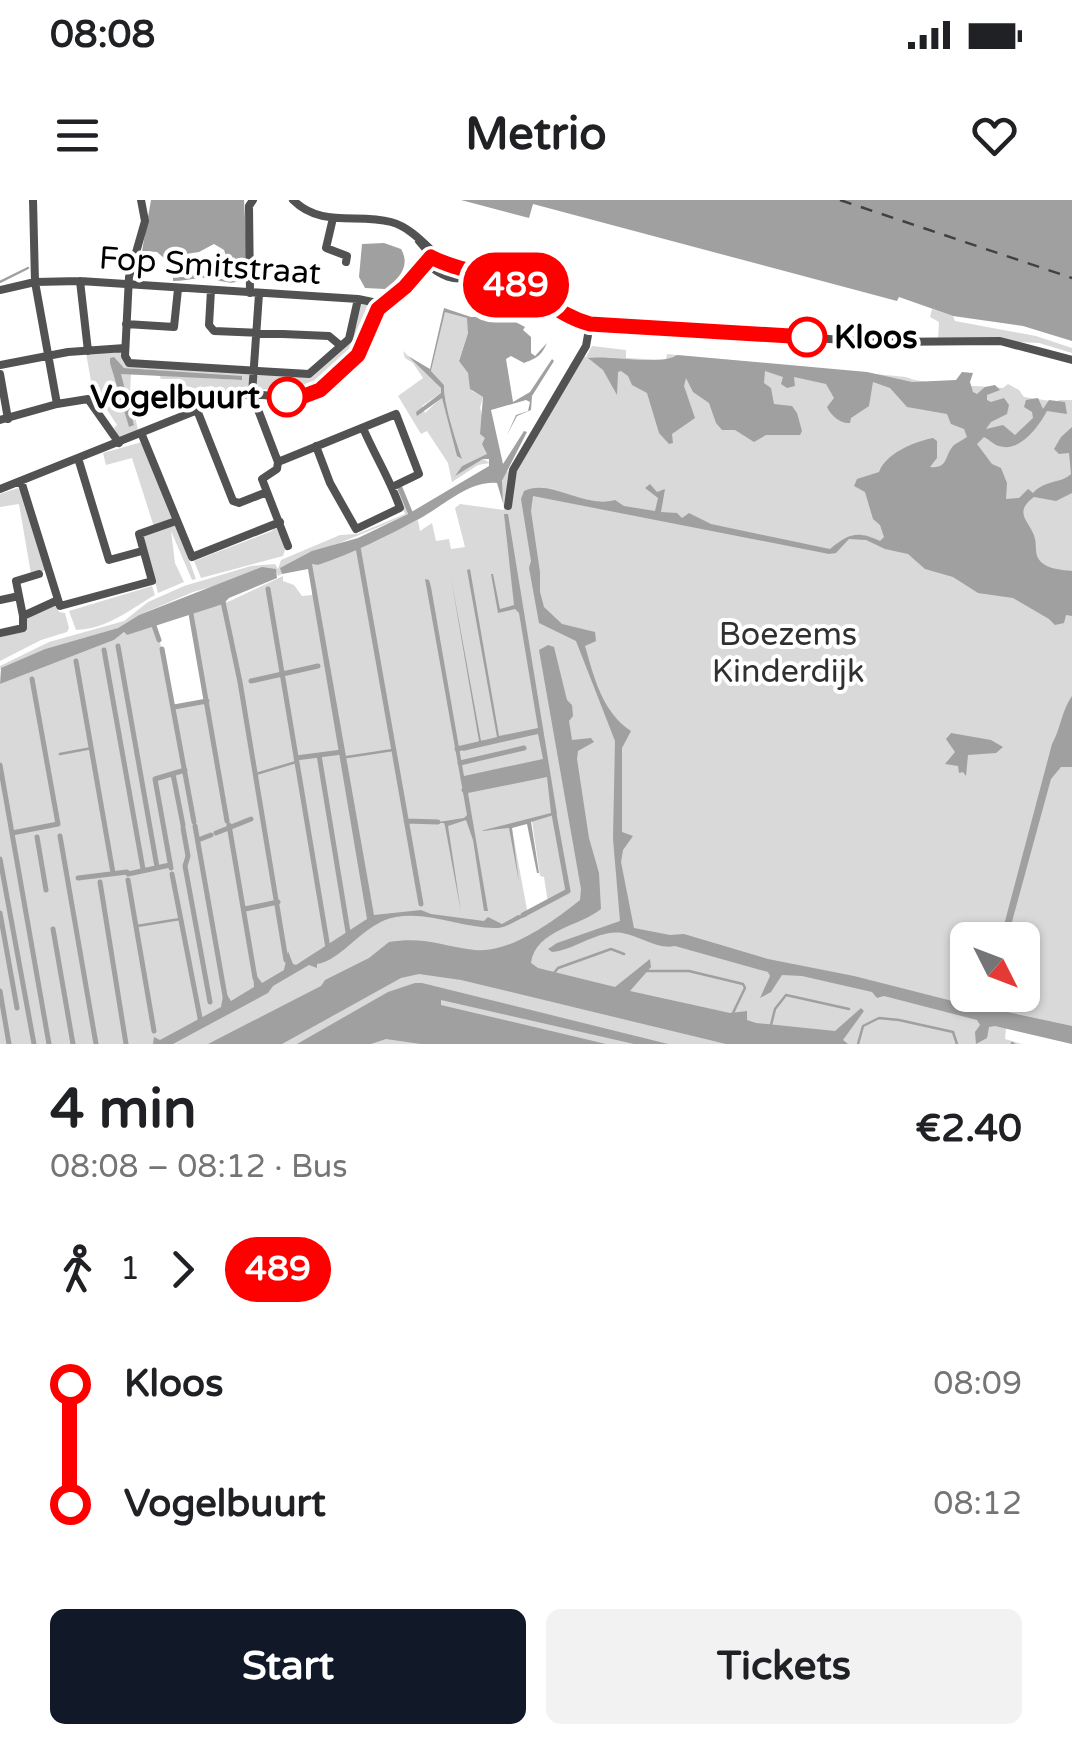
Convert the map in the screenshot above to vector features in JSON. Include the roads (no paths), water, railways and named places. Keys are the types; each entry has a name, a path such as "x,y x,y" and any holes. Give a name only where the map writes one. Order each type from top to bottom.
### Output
{"street":[{"path":"32,200 34,282 56,404"},
{"path":"141,200 145,221 128,285 126,324 126,360 134,364 308,374 348,340 358,299"},
{"path":"253,200 250,206 256,333 252,394 278,462 276,470 262,477 288,546"},
{"path":"293,200 308,212 333,218 390,222 420,241 449,278 464,279 475,274"},
{"path":"333,218 326,248 346,256 346,262"},
{"path":"431,255 522,288 569,317 590,324 876,342 1004,342 1072,360"},
{"path":"0,489 230,397 252,394 296,398 312,394 326,386 362,349 371,321 382,304 405,287 431,255"},
{"name":"Fop Smitstraat","path":"0,290 34,282 80,282 358,299 382,304"},
{"path":"80,282 88,350"},
{"path":"126,324 174,327 178,288"},
{"path":"211,290 210,328 329,336 342,346"},
{"path":"508,506 513,470 586,346 590,324"},
{"path":"0,366 88,350 125,348"},
{"path":"0,374 4,420 88,399 119,443"},
{"path":"197,410 235,503 267,492"},
{"path":"278,462 396,414 419,474 392,487"},
{"path":"316,446 354,528 400,510 366,426"},
{"path":"142,435 192,557 280,522"},
{"path":"78,458 109,560 142,551"},
{"path":"21,481 60,606 65,608 152,581 138,534 176,521"},
{"path":"0,633 23,628 16,581 39,574"},
{"path":"0,600 19,596"},
{"path":"23,616 58,600"}],"waterway":[{"path":"0,282 28,268"},
{"path":"400,488 412,517"},
{"path":"358,547 421,904"},
{"path":"268,589 328,948"},
{"path":"222,597 286,960"},
{"path":"190,608 227,821"},
{"path":"152,620 159,640"},
{"path":"118,646 157,867"},
{"path":"162,649 194,822"},
{"path":"104,650 143,869"},
{"path":"76,661 113,873"},
{"path":"251,681 318,666"},
{"path":"12,833 58,824 32,679"},
{"path":"174,707 207,701"},
{"path":"457,749 483,743"},
{"path":"60,754 92,748"},
{"path":"460,763 524,748"},
{"path":"347,757 393,750"},
{"path":"296,758 342,752"},
{"path":"319,755 349,938"},
{"path":"256,774 296,762"},
{"path":"0,765 49,1044"},
{"path":"171,868 155,779 185,770"},
{"path":"464,790 547,772"},
{"path":"173,774 183,825"},
{"path":"523,915 568,891 554,814"},
{"path":"216,833 251,819"},
{"path":"406,821 438,822"},
{"path":"229,825 255,978"},
{"path":"195,826 225,996"},
{"path":"183,828 188,856 185,866 210,1002"},
{"path":"198,840 211,835"},
{"path":"60,836 96,1044"},
{"path":"37,837 46,890"},
{"path":"0,859 34,1044"},
{"path":"128,874 170,865"},
{"path":"78,878 127,872"},
{"path":"172,874 201,1023"},
{"path":"128,880 154,1031"},
{"path":"100,882 126,1044"},
{"path":"245,909 278,902"},
{"path":"0,913 17,1008"},
{"path":"137,926 180,919"},
{"path":"53,929 73,1044"},
{"path":"554,973 558,968 611,949 624,954"},
{"path":"646,971 689,971 743,984 745,988 733,1013"},
{"path":"0,991 9,1044"},
{"path":"771,1025 775,1009 786,995 849,1009"},
{"path":"858,1044 863,1026 879,1018 953,1032 957,1044"}],"place":[{"name":"Kloos","path":"807,337"},
{"name":"Vogelbuurt","path":"287,397"}],"park label":[{"name":"Boezems Kinderdijk","path":"788,652"}]}
